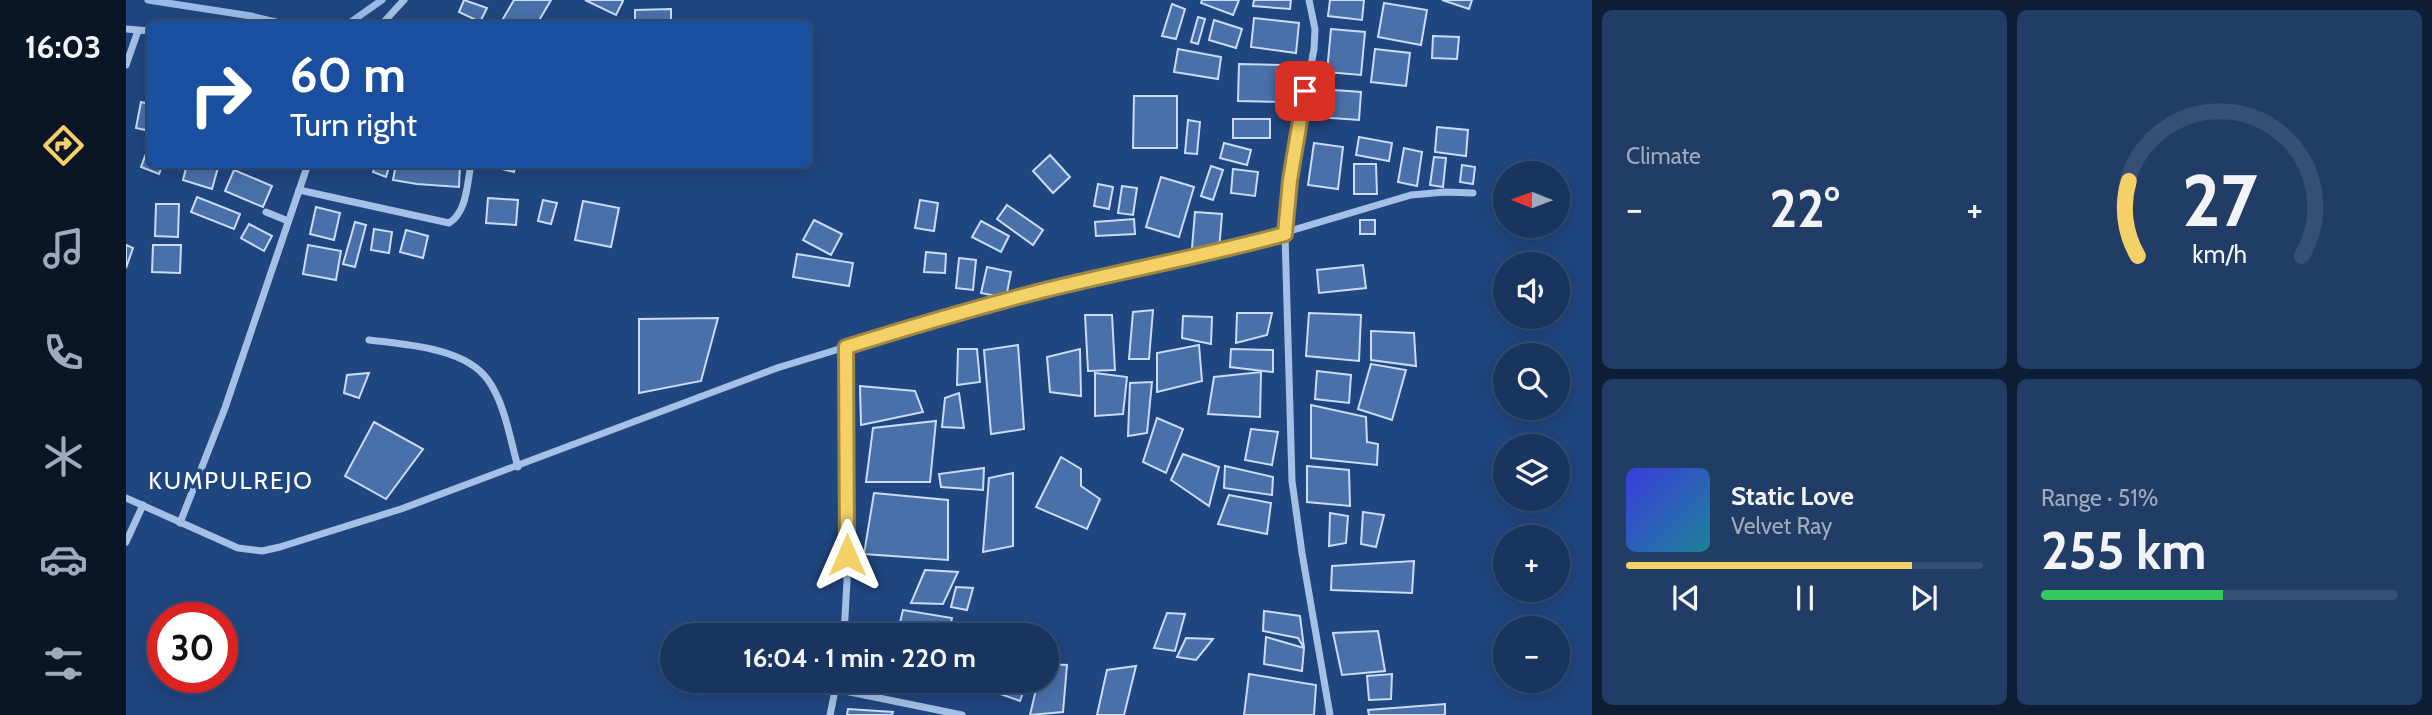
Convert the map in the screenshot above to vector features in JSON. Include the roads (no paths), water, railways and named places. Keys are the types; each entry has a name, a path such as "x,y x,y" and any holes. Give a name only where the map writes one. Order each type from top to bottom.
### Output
{"street":[{"path":"385,21 404,0"},
{"path":"1309,0 1315,29 1314,49 1292,166 1285,234 1292,481 1301,554 1330,715"},
{"path":"126,29 147,31"},
{"path":"126,65 138,31"},
{"path":"180,523 225,408 307,168"},
{"path":"299,190 449,223 456,219 462,209 470,168"},
{"path":"126,498 238,548 262,551 401,509 777,368 954,314 1226,250 1410,195 1473,193"},
{"path":"265,212 288,220"},
{"path":"369,340 406,344 473,363 488,380 498,399 518,467"},
{"path":"845,623 847,581 846,347"},
{"path":"126,542 143,505"},
{"path":"830,715 834,693"},
{"path":"870,693 962,715"}],"waterway":[{"path":"148,0 272,21"},
{"path":"352,21 382,0"}],"district":[{"name":"KUMPULREJO","path":"231,481"}]}
